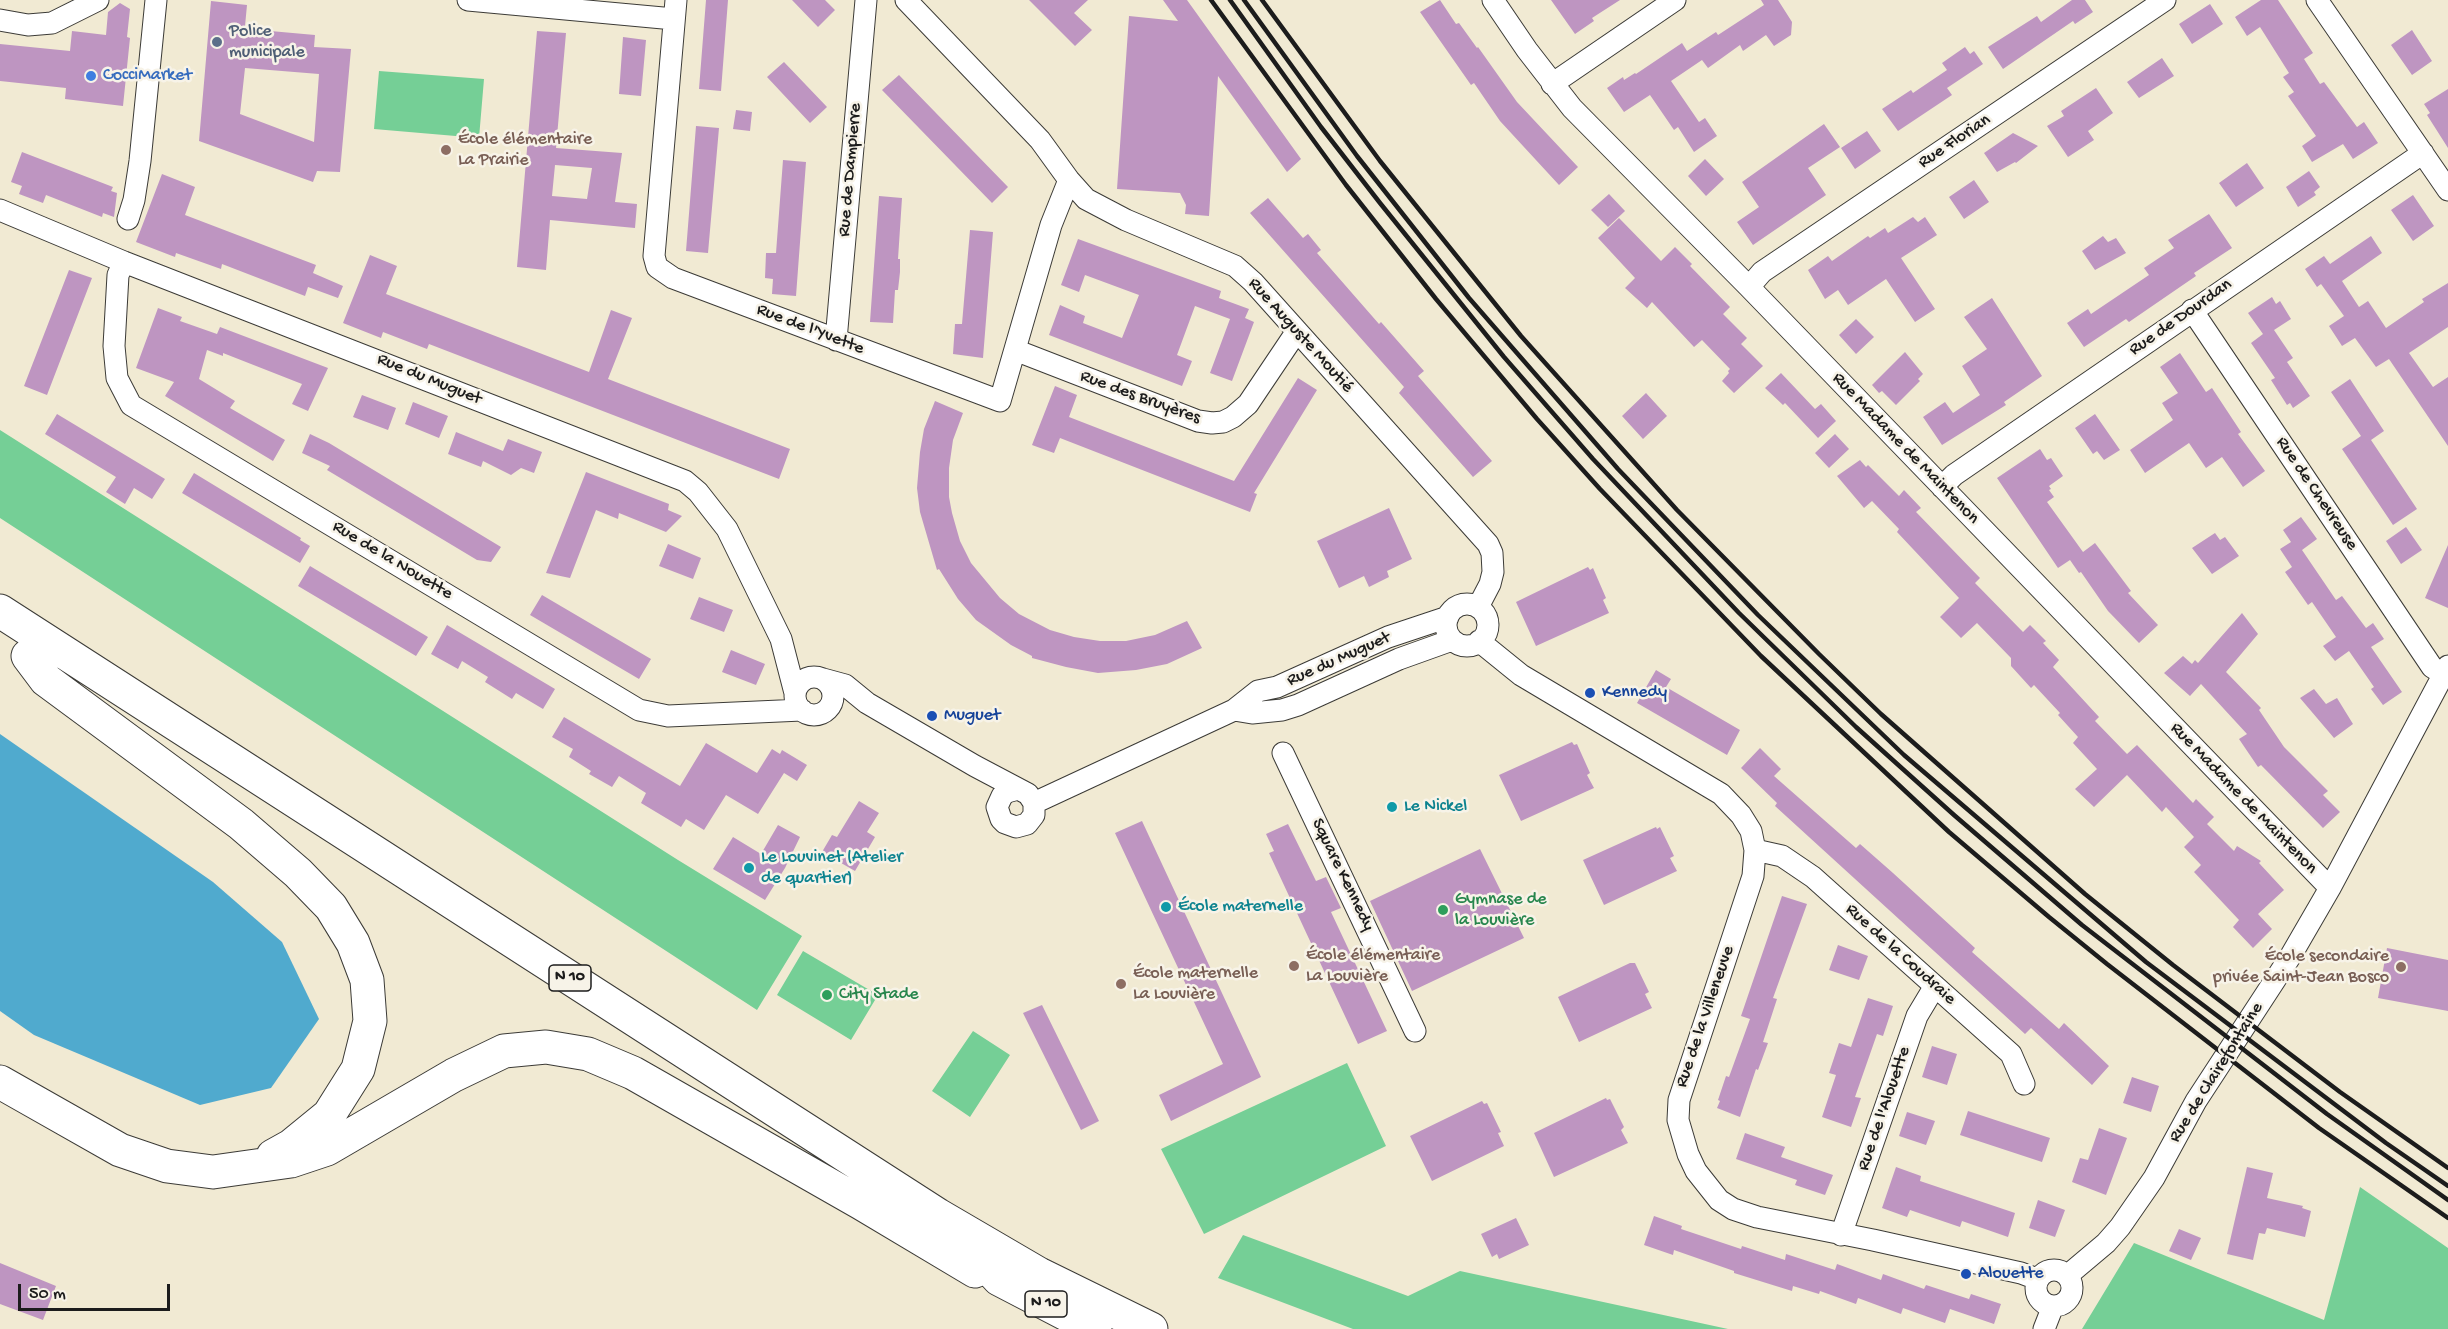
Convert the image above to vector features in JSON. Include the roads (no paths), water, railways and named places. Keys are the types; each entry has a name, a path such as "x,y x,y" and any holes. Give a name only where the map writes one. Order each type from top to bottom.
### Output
{"main road":[{"name":"N 10","path":"0,611 938,1215 1039,1274 1151,1329"},
{"name":"N 10","path":"0,638 856,1186 988,1268 999,1279 1095,1329"},
{"path":"28,656 46,680 241,824 298,873 331,907 353,943 367,980 370,1021 358,1069 329,1115 291,1146 250,1168"},
{"path":"0,1082 120,1150 167,1166 213,1172 291,1161 327,1149 454,1075 504,1051 546,1047 588,1054 633,1073 861,1203 984,1277 999,1279"}],"street":[{"path":"0,20 28,25 52,23 98,0"},
{"path":"128,219 134,200 140,161 156,0"},
{"path":"468,0 675,9"},
{"name":"Rue de Dampierre","path":"836,340 866,0"},
{"name":"Rue Auguste Moutié","path":"906,0 1040,140 1086,199 1235,266 1253,282 1488,544 1492,553 1493,572 1490,584 1478,607"},
{"name":"Rue Madame de Maintenon","path":"1493,0 1552,84 1580,116 1749,287 2330,888"},
{"path":"1552,84 1675,0"},
{"name":"Rue Florian","path":"1749,287 1762,272 2165,0"},
{"path":"2318,0 2448,190"},
{"name":"Rue de l'Yvette","path":"675,9 654,256 657,267 673,278 1000,401 1051,225 1069,180"},
{"name":"Rue de Dourdan","path":"1942,487 1954,475 2422,153"},
{"name":"Rue du Muguet","path":"0,210 124,262 685,482 698,492 727,530 781,639 798,702"},
{"name":"Rue de la Nouette","path":"124,262 118,275 114,346 117,378 132,405 639,710 668,716 798,702"},
{"name":"Rue de Chevreuse","path":"2192,310 2432,667 2447,673"},
{"name":"Rue des Bruyères","path":"1015,350 1198,421 1212,423 1223,422 1248,405 1297,332"},
{"path":"1473,604 1478,607 1486,617 1488,624 1484,636 1479,641 1462,645 1452,640 1447,629 1451,611 1461,605 1473,604"},
{"name":"Rue du Muguet","path":"1035,803 1234,710 1258,691 1277,687 1388,637 1448,617"},
{"name":"Rue du Muguet","path":"781,639 821,678 845,685 867,704 1018,789"},
{"name":"Rue du Muguet","path":"1234,710 1252,713 1290,708 1399,659 1452,640"},
{"name":"Rue de la Villeneuve","path":"1479,641 1521,675 1721,794 1741,815 1751,831 1755,850 1753,876 1678,1100 1681,1134 1696,1171 1719,1200 1733,1209 1757,1217 2011,1270 2037,1279"},
{"name":"Rue de Clairefontaine","path":"2067,1275 2106,1243 2154,1178 2196,1101 2290,957 2447,673"},
{"path":"812,677 821,678 832,689 833,695 830,706 816,715 798,702 801,682 812,677"},
{"path":"830,706 867,704"},
{"name":"Square Kennedy","path":"1283,753 1415,1030"},
{"name":"Rue du Muguet","path":"975,766 999,801"},
{"path":"1018,789 1028,794 1035,803 1031,820 1027,824 1016,827 1005,824 997,807 1007,792 1018,789"},
{"name":"Rue de la Coudraie","path":"1755,850 1782,856 1813,877 2011,1054 2025,1084"},
{"name":"Rue de l'Alouette","path":"1841,1234 1917,1016 1935,986"},
{"path":"2051,1269 2063,1271 2067,1275 2072,1286 2069,1298 2053,1306 2042,1302 2035,1291 2037,1279 2041,1274 2051,1269"},
{"path":"2044,1329 2053,1306"}],"water":[{"path":"0,734 213,882 282,942 319,1019 271,1088 200,1105 34,1035 0,1011"}],"railway":[{"path":"1211,0 1346,185 1436,299 1537,419 1600,489 1761,656 1949,832 2049,917 2319,1128 2448,1218"},
{"path":"1230,0 1321,127 1504,357 1593,459 1739,613 1856,727 2082,925 2327,1114 2448,1200"},
{"path":"1244,0 1357,156 1469,298 1618,469 1758,615 1904,755 2146,962 2386,1143 2448,1186"},
{"path":"1262,0 1380,161 1521,336 1677,510 1819,654 1881,714 2085,894 2173,965 2340,1092 2448,1168"}],"place":[{"name":"Police municipale","path":"217,42"},
{"name":"CocciMarket","path":"91,76"},
{"name":"École élémentaire La Prairie","path":"446,150"},
{"name":"Kennedy","path":"1590,693"},
{"name":"Muguet","path":"932,716"},
{"name":"Le Nickel","path":"1392,807"},
{"name":"Le Louvinet (Atelier de quartier)","path":"749,868"},
{"name":"École maternelle","path":"1166,907"},
{"name":"Gymnase de la Louvière","path":"1443,910"},
{"name":"École élémentaire La Louvière","path":"1294,966"},
{"name":"École secondaire privée Saint-Jean Bosco","path":"2401,967"},
{"name":"École maternelle La Louvière","path":"1121,984"},
{"name":"City Stade","path":"827,995"},
{"name":"Alouette","path":"1966,1274"}]}
